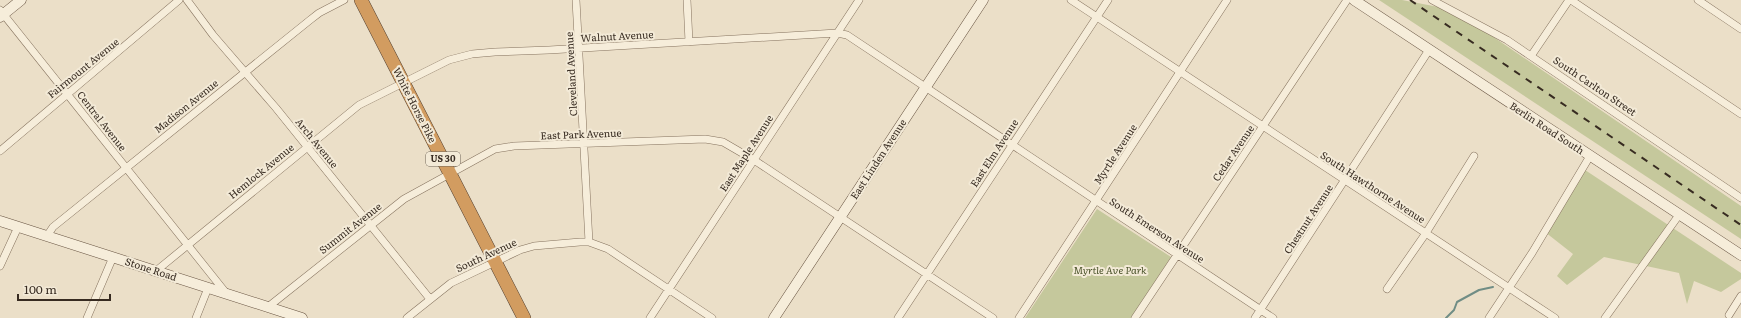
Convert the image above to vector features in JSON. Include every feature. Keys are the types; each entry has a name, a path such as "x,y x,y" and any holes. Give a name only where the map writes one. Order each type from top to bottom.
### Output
{"highway":[{"name":"White Horse Pike","path":"361,0 524,318"}],"street":[{"path":"1,14 21,0"},
{"name":"Fairmount Avenue","path":"0,151 67,93 128,45 179,0"},
{"name":"Arch Avenue","path":"187,0 213,35 246,71 430,299"},
{"name":"Madison Avenue","path":"47,236 53,227 246,71 319,13 344,0"},
{"name":"Cleveland Avenue","path":"576,0 589,242"},
{"path":"687,0 689,42"},
{"name":"East Maple Avenue","path":"650,318 859,0"},
{"name":"East Linden Avenue","path":"774,318 983,0"},
{"name":"South Hawthorne Avenue","path":"1071,0 1555,318"},
{"name":"East Elm Avenue","path":"898,318 1108,0"},
{"name":"Myrtle Avenue","path":"1019,318 1227,0"},
{"name":"Cedar Avenue","path":"1135,318 1347,0"},
{"name":"Berlin Road South","path":"1354,0 1741,255"},
{"name":"South Carlton Street","path":"1432,0 1506,40 1531,56 1741,198"},
{"path":"1531,56 1570,0 1741,114"},
{"path":"1698,0 1741,29"},
{"name":"Central Avenue","path":"1,14 67,93 226,293"},
{"name":"Walnut Avenue","path":"403,82 449,60 472,54 837,33"},
{"name":"South Emerson Avenue","path":"837,33 847,35 1273,318"},
{"name":"Chestnut Avenue","path":"1254,318 1345,181 1429,50"},
{"name":"Hemlock Avenue","path":"156,271 187,244 359,105 403,82"},
{"name":"East Park Avenue","path":"450,173 495,149 514,146 584,145 705,139 719,141 754,160"},
{"path":"1387,289 1426,233 1474,156"},
{"path":"1489,318 1532,253 1590,156"},
{"path":"754,160 993,318"},
{"name":"Summit Avenue","path":"268,307 369,225 404,199 450,173"},
{"path":"1605,318 1679,215"},
{"name":"Stone Road","path":"0,221 302,318"},
{"path":"0,266 18,227"},
{"name":"South Avenue","path":"407,318 462,276 520,250 534,246 589,242 608,249 712,318"},
{"path":"87,318 113,257"},
{"path":"196,318 208,288"},
{"path":"1729,315 1741,296"}],"green space":[{"path":"1379,0 1402,0 1454,10 1741,206 1741,239"},
{"path":"1585,170 1741,273 1741,279 1721,292 1694,281 1687,304 1679,273 1604,257 1567,285 1557,276 1573,254 1545,232"},
{"name":"Myrtle Ave Park","path":"1097,209 1171,257 1131,318 1025,318"}],"waterway":[{"path":"1446,318 1454,310 1457,302 1479,290 1493,287"}],"railway":[{"path":"1410,0 1741,225"}]}
